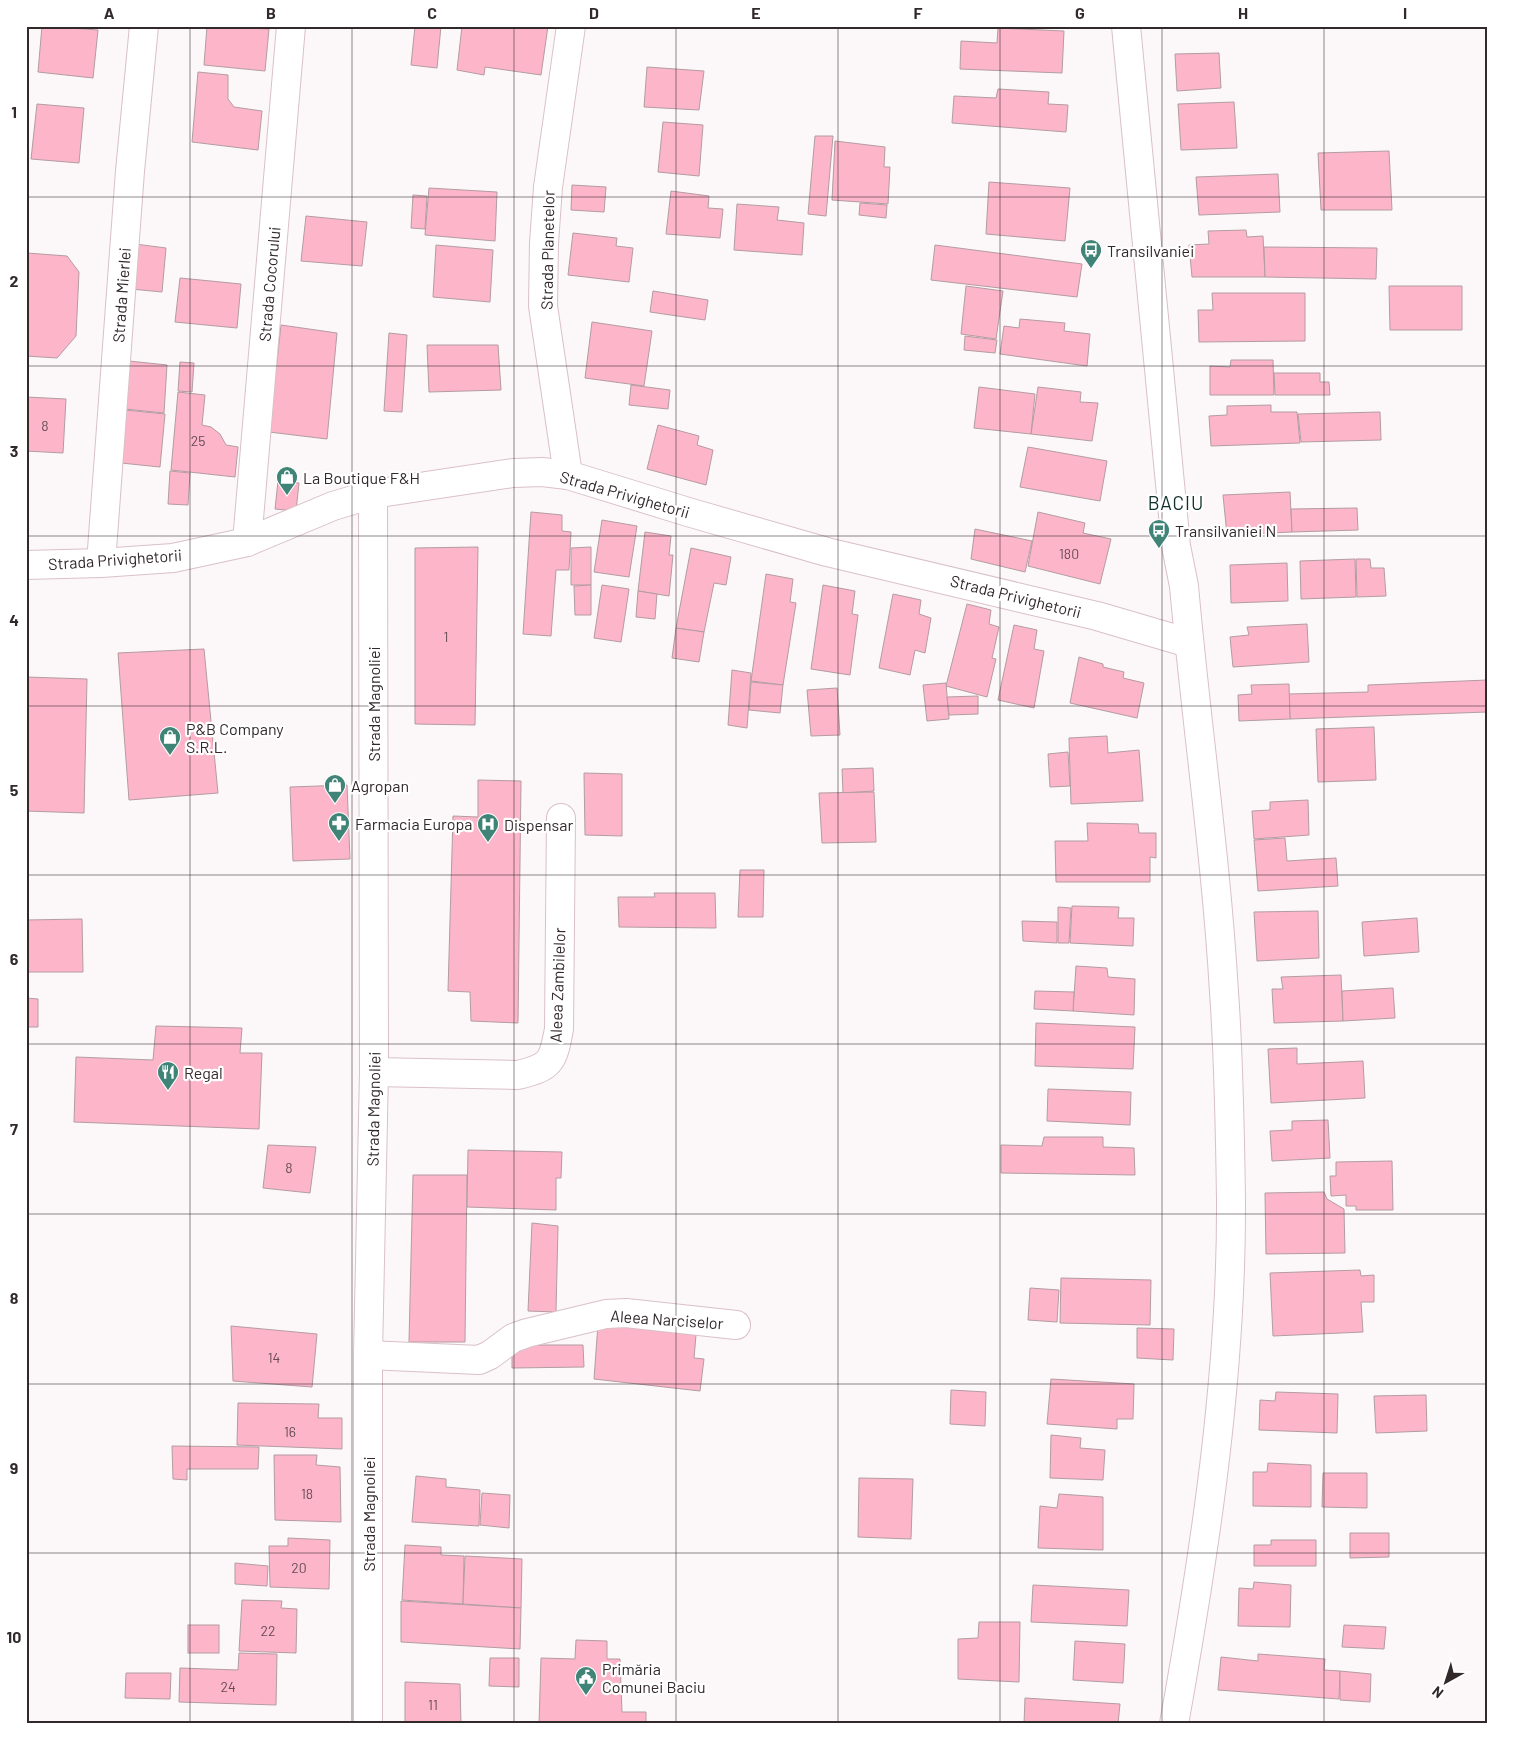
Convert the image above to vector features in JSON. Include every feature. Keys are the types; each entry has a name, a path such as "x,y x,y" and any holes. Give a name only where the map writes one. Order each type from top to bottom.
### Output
{"street":[{"name":"Strada Mierlei","path":"101,563 130,171 144,26"},
{"name":"Strada Cocorului","path":"247,542 291,26"},
{"name":"Strada Planetelor","path":"568,475 544,306 544,252 548,187 571,26"},
{"path":"1126,26 1176,546 1184,586 1214,877 1224,992 1231,1202 1227,1311 1218,1425 1194,1614 1174,1724"},
{"name":"Strada Privighetorii","path":"26,565 101,563 173,558 247,542 333,506 373,494 513,473 542,472 568,475 827,552 1098,616 1189,643"},
{"name":"Strada Magnoliei","path":"368,1724 368,1355 374,1072 373,494"},
{"name":"Aleea Zambilelor","path":"374,1072 518,1075 541,1069 554,1055 558,1029 561,818"},
{"name":"Aleea Narciselor","path":"368,1355 479,1360 520,1335 606,1314 626,1313 736,1325"}],"building":[{"path":"42,26 98,30 93,78 38,72"},
{"path":"207,26 269,29 265,71 204,65"},
{"path":"415,26 441,26 437,68 411,65"},
{"path":"462,26 548,26 541,75 485,67 484,75 457,70"},
{"path":"998,28 1064,31 1062,73 960,69 961,41 997,43"},
{"path":"1219,53 1221,88 1177,91 1175,54"},
{"path":"647,67 704,71 699,110 644,107"},
{"path":"198,72 228,75 228,99 234,107 262,111 258,150 192,142"},
{"path":"998,89 1049,92 1048,104 1068,105 1066,132 952,123 954,96 996,98"},
{"path":"1234,102 1237,148 1181,150 1178,104"},
{"path":"37,104 84,108 79,163 31,159"},
{"path":"663,122 703,125 699,176 658,172"},
{"path":"815,136 833,136 826,216 808,214"},
{"path":"835,141 885,147 884,167 890,167 888,204 832,200"},
{"path":"1389,151 1392,210 1321,210 1318,153"},
{"path":"1278,174 1280,212 1199,215 1196,177"},
{"path":"989,182 1070,188 1065,241 986,234"},
{"path":"572,185 606,187 604,212 571,210"},
{"path":"429,188 497,192 495,241 425,235"},
{"path":"671,191 709,196 708,208 723,209 720,238 666,234"},
{"path":"413,195 427,196 425,229 411,228"},
{"path":"860,203 887,205 886,218 859,215"},
{"path":"737,204 779,207 777,220 804,223 802,255 734,250"},
{"path":"306,216 367,222 362,266 301,261"},
{"path":"1246,230 1247,237 1263,236 1265,277 1192,277 1189,245 1209,244 1208,231"},
{"path":"573,233 617,238 616,246 633,248 629,282 568,275"},
{"path":"135,244 166,248 162,292 131,289"},
{"path":"436,245 493,250 490,302 433,297"},
{"path":"935,245 1082,264 1077,297 931,280"},
{"path":"1264,247 1377,248 1376,279 1265,277"},
{"path":"27,253 67,256 79,272 76,336 57,358 26,356"},
{"path":"180,278 241,284 237,328 175,322"},
{"path":"966,286 1003,291 996,339 961,334"},
{"path":"1389,286 1462,286 1462,330 1390,330"},
{"path":"653,291 708,300 705,320 650,312"},
{"path":"1212,293 1305,293 1305,341 1199,342 1198,310 1213,310"},
{"path":"1020,319 1065,323 1064,331 1090,334 1087,366 1000,354 1004,326 1019,328"},
{"path":"592,322 652,331 644,386 585,378"},
{"path":"281,325 337,333 327,439 269,432"},
{"path":"389,333 407,335 402,412 384,411"},
{"path":"965,336 997,340 995,353 964,350"},
{"path":"427,345 498,345 501,390 429,392"},
{"path":"1231,360 1273,360 1274,395 1210,395 1210,366 1230,367"},
{"path":"129,361 167,365 164,413 125,409"},
{"path":"180,362 194,363 192,392 178,391"},
{"path":"1274,373 1320,373 1320,382 1329,382 1330,395 1275,395"},
{"path":"631,385 670,390 668,409 629,405"},
{"path":"979,387 1035,394 1031,434 974,428"},
{"path":"1038,387 1081,392 1080,402 1098,403 1092,441 1031,434"},
{"path":"178,392 205,395 202,425 211,427 220,434 226,445 238,447 235,477 171,470"},
{"path":"26,397 66,399 63,453 26,451"},
{"path":"1271,405 1271,412 1297,412 1300,443 1211,446 1209,416 1227,415 1227,406"},
{"path":"125,410 165,414 160,467 121,463"},
{"path":"1380,412 1381,440 1301,442 1298,414"},
{"path":"658,425 699,436 697,445 713,450 706,485 647,469"},
{"path":"1028,447 1107,461 1100,501 1020,487"},
{"path":"170,471 190,473 188,505 168,504"},
{"name":"La Boutique F&H","path":"278,481 299,483 296,511 275,509"},
{"path":"1290,492 1292,532 1227,535 1223,495"},
{"path":"1357,508 1358,530 1292,532 1291,509"},
{"path":"531,512 562,515 562,531 571,532 569,570 556,570 551,636 523,634"},
{"path":"1038,512 1085,523 1083,533 1111,539 1100,584 1028,566"},
{"path":"602,520 637,526 629,577 594,572"},
{"path":"975,529 1032,541 1025,572 971,559"},
{"path":"645,532 671,536 669,555 673,555 669,596 638,591"},
{"path":"478,547 475,725 415,724 415,548"},
{"path":"591,547 591,585 571,585 571,548"},
{"path":"691,548 731,557 726,585 714,583 704,632 676,628"},
{"path":"1355,559 1356,597 1301,599 1300,561"},
{"path":"1356,559 1370,559 1371,568 1384,568 1386,596 1357,597"},
{"path":"1287,563 1288,601 1231,603 1230,565"},
{"path":"766,574 793,579 790,602 796,603 783,685 751,681"},
{"path":"591,585 591,615 575,615 574,586"},
{"path":"602,585 629,589 621,642 594,638"},
{"path":"823,585 855,591 852,614 858,615 850,675 811,669"},
{"path":"638,591 657,594 655,619 636,617"},
{"path":"893,594 921,600 919,614 931,618 925,653 915,650 910,675 879,668"},
{"path":"967,604 991,610 989,624 999,627 992,658 996,659 987,697 946,686"},
{"path":"1307,624 1309,662 1233,667 1230,637 1249,635 1247,627"},
{"path":"1014,625 1037,630 1034,649 1044,651 1034,708 998,700"},
{"path":"676,628 704,632 699,662 672,658"},
{"name":"P&B Company S.R.L.","path":"204,649 218,793 129,800 118,653"},
{"path":"1079,657 1103,664 1103,667 1124,672 1123,678 1144,683 1137,718 1070,703"},
{"path":"732,670 751,673 747,728 728,725"},
{"path":"26,677 87,679 84,813 26,811"},
{"path":"1487,680 1487,712 1290,719 1289,694 1368,692 1368,685"},
{"path":"751,682 783,685 780,713 749,710"},
{"path":"946,683 949,719 927,721 923,685"},
{"path":"1289,684 1290,719 1239,721 1238,695 1252,694 1251,685"},
{"path":"837,688 840,735 811,736 807,690"},
{"path":"978,696 978,714 949,715 947,697"},
{"path":"1374,727 1376,780 1318,782 1316,729"},
{"path":"1107,736 1108,753 1139,750 1143,801 1071,804 1069,738"},
{"path":"1068,752 1070,786 1050,787 1048,754"},
{"path":"873,768 874,791 843,793 842,769"},
{"path":"584,773 622,774 622,836 585,835"},
{"path":"478,780 521,781 518,1023 471,1021 470,992 448,991 453,816 478,817"},
{"path":"347,785 350,859 293,861 290,787"},
{"path":"874,792 876,842 822,843 819,793"},
{"path":"1308,800 1309,835 1254,839 1252,811 1270,810 1270,802"},
{"path":"1087,823 1138,824 1139,833 1156,833 1156,858 1150,857 1150,882 1056,882 1055,841 1088,841"},
{"path":"1285,838 1287,861 1336,858 1338,886 1258,891 1254,840"},
{"path":"740,870 764,870 763,917 738,917"},
{"path":"654,893 715,893 716,928 619,927 618,897 655,897"},
{"path":"1072,906 1119,907 1118,918 1134,918 1133,946 1070,943"},
{"path":"1058,907 1071,908 1069,943 1058,943"},
{"path":"1318,911 1319,958 1257,961 1254,912"},
{"path":"1417,918 1419,952 1364,956 1362,922"},
{"path":"82,919 83,972 26,972 26,920"},
{"path":"1022,921 1057,922 1057,943 1023,941"},
{"path":"1076,966 1107,968 1108,977 1135,979 1134,1015 1073,1011"},
{"path":"1341,975 1343,1021 1274,1023 1272,989 1283,989 1281,977"},
{"path":"1393,988 1395,1018 1343,1021 1342,991"},
{"path":"1035,991 1074,992 1073,1011 1034,1009"},
{"path":"26,998 38,999 38,1027 26,1027"},
{"path":"1036,1023 1135,1027 1133,1069 1035,1066"},
{"name":"Regal","path":"156,1026 242,1028 240,1053 262,1053 259,1129 74,1122 76,1057 153,1060"},
{"path":"1297,1048 1297,1064 1363,1061 1365,1098 1271,1103 1268,1049"},
{"path":"1048,1089 1131,1092 1130,1125 1047,1121"},
{"path":"1328,1120 1330,1158 1272,1161 1270,1131 1292,1130 1292,1121"},
{"path":"1044,1137 1103,1137 1103,1147 1134,1148 1135,1175 1001,1173 1001,1145 1042,1146"},
{"path":"268,1145 316,1147 310,1193 263,1188"},
{"path":"468,1150 562,1152 561,1178 556,1178 556,1210 467,1207"},
{"path":"1392,1161 1393,1210 1356,1210 1356,1206 1346,1206 1346,1195 1331,1196 1330,1176 1336,1176 1336,1162"},
{"path":"413,1175 467,1175 465,1342 409,1342"},
{"path":"1324,1192 1327,1199 1344,1209 1345,1253 1266,1254 1265,1193"},
{"path":"532,1223 558,1226 556,1312 528,1311"},
{"path":"1360,1270 1361,1276 1374,1275 1374,1302 1361,1302 1363,1332 1273,1336 1270,1273"},
{"path":"1061,1278 1151,1280 1150,1325 1060,1323"},
{"path":"1030,1288 1059,1290 1057,1322 1028,1320"},
{"path":"598,1324 696,1335 694,1358 704,1359 700,1391 594,1379"},
{"path":"231,1326 317,1334 312,1387 233,1381"},
{"path":"1137,1328 1174,1329 1173,1360 1137,1358"},
{"path":"512,1345 583,1345 584,1367 512,1368"},
{"path":"1051,1379 1134,1384 1133,1419 1117,1419 1117,1429 1047,1424"},
{"path":"951,1390 986,1392 985,1426 950,1424"},
{"path":"1276,1392 1338,1394 1337,1433 1259,1430 1260,1400 1275,1401"},
{"path":"1426,1395 1427,1431 1376,1433 1374,1396"},
{"path":"238,1403 319,1404 318,1418 342,1418 342,1449 237,1445"},
{"path":"1051,1435 1081,1438 1080,1448 1105,1450 1103,1480 1050,1478"},
{"path":"172,1446 259,1447 258,1469 187,1469 187,1480 173,1479"},
{"path":"274,1455 317,1455 316,1465 340,1467 341,1522 275,1520"},
{"path":"1268,1463 1311,1465 1311,1507 1253,1506 1253,1472 1267,1472"},
{"path":"1323,1473 1367,1473 1367,1508 1322,1507"},
{"path":"416,1476 446,1479 446,1487 480,1490 479,1526 412,1522"},
{"path":"859,1478 913,1479 911,1539 858,1537"},
{"path":"482,1493 510,1495 509,1528 480,1525"},
{"path":"1059,1494 1103,1497 1103,1550 1038,1548 1040,1506 1057,1508"},
{"path":"1350,1533 1389,1533 1389,1557 1350,1558"},
{"path":"288,1538 330,1540 329,1589 270,1587 269,1546 288,1546"},
{"path":"1271,1540 1316,1540 1316,1566 1254,1566 1254,1545 1271,1545"},
{"path":"405,1545 441,1547 441,1555 464,1556 463,1604 402,1600"},
{"path":"465,1556 522,1559 521,1608 463,1604"},
{"path":"235,1563 268,1566 267,1586 235,1584"},
{"path":"1254,1582 1291,1585 1290,1627 1238,1626 1239,1588 1253,1589"},
{"path":"1033,1585 1129,1590 1127,1626 1031,1622"},
{"path":"242,1600 282,1601 281,1608 297,1609 296,1653 239,1651"},
{"path":"401,1601 521,1608 520,1649 401,1642"},
{"path":"979,1622 1020,1622 1019,1682 958,1679 958,1639 978,1638"},
{"path":"188,1625 219,1625 219,1653 188,1653"},
{"path":"1344,1625 1386,1627 1384,1649 1342,1647"},
{"name":"Primăria Comunei Baciu","path":"576,1640 607,1641 607,1659 620,1659 622,1712 646,1712 646,1724 539,1724 541,1658 575,1659"},
{"path":"1075,1641 1125,1644 1123,1683 1073,1680"},
{"path":"239,1653 277,1654 276,1705 179,1702 180,1668 238,1670"},
{"path":"1258,1654 1325,1659 1324,1670 1340,1671 1339,1699 1218,1690 1221,1657 1258,1661"},
{"path":"490,1658 519,1658 519,1687 489,1686"},
{"path":"1340,1671 1371,1674 1370,1702 1340,1700"},
{"path":"126,1673 171,1673 170,1699 125,1698"},
{"path":"405,1682 460,1684 461,1724 405,1724"},
{"path":"1025,1698 1120,1704 1118,1724 1024,1724"}],"place":[{"name":"Transilvaniei","path":"1091,269"},
{"name":"La Boutique F&H","path":"287,496"},
{"name":"Transilvaniei N","path":"1159,549"},
{"name":"P&B Company S.R.L.","path":"170,756"},
{"name":"Agropan","path":"335,804"},
{"name":"Farmacia Europa","path":"339,842"},
{"name":"Dispensar","path":"488,843"},
{"name":"Regal","path":"168,1091"},
{"name":"Primăria Comunei Baciu","path":"586,1696"}],"district":[{"name":"BACIU","path":"1176,502"}]}
